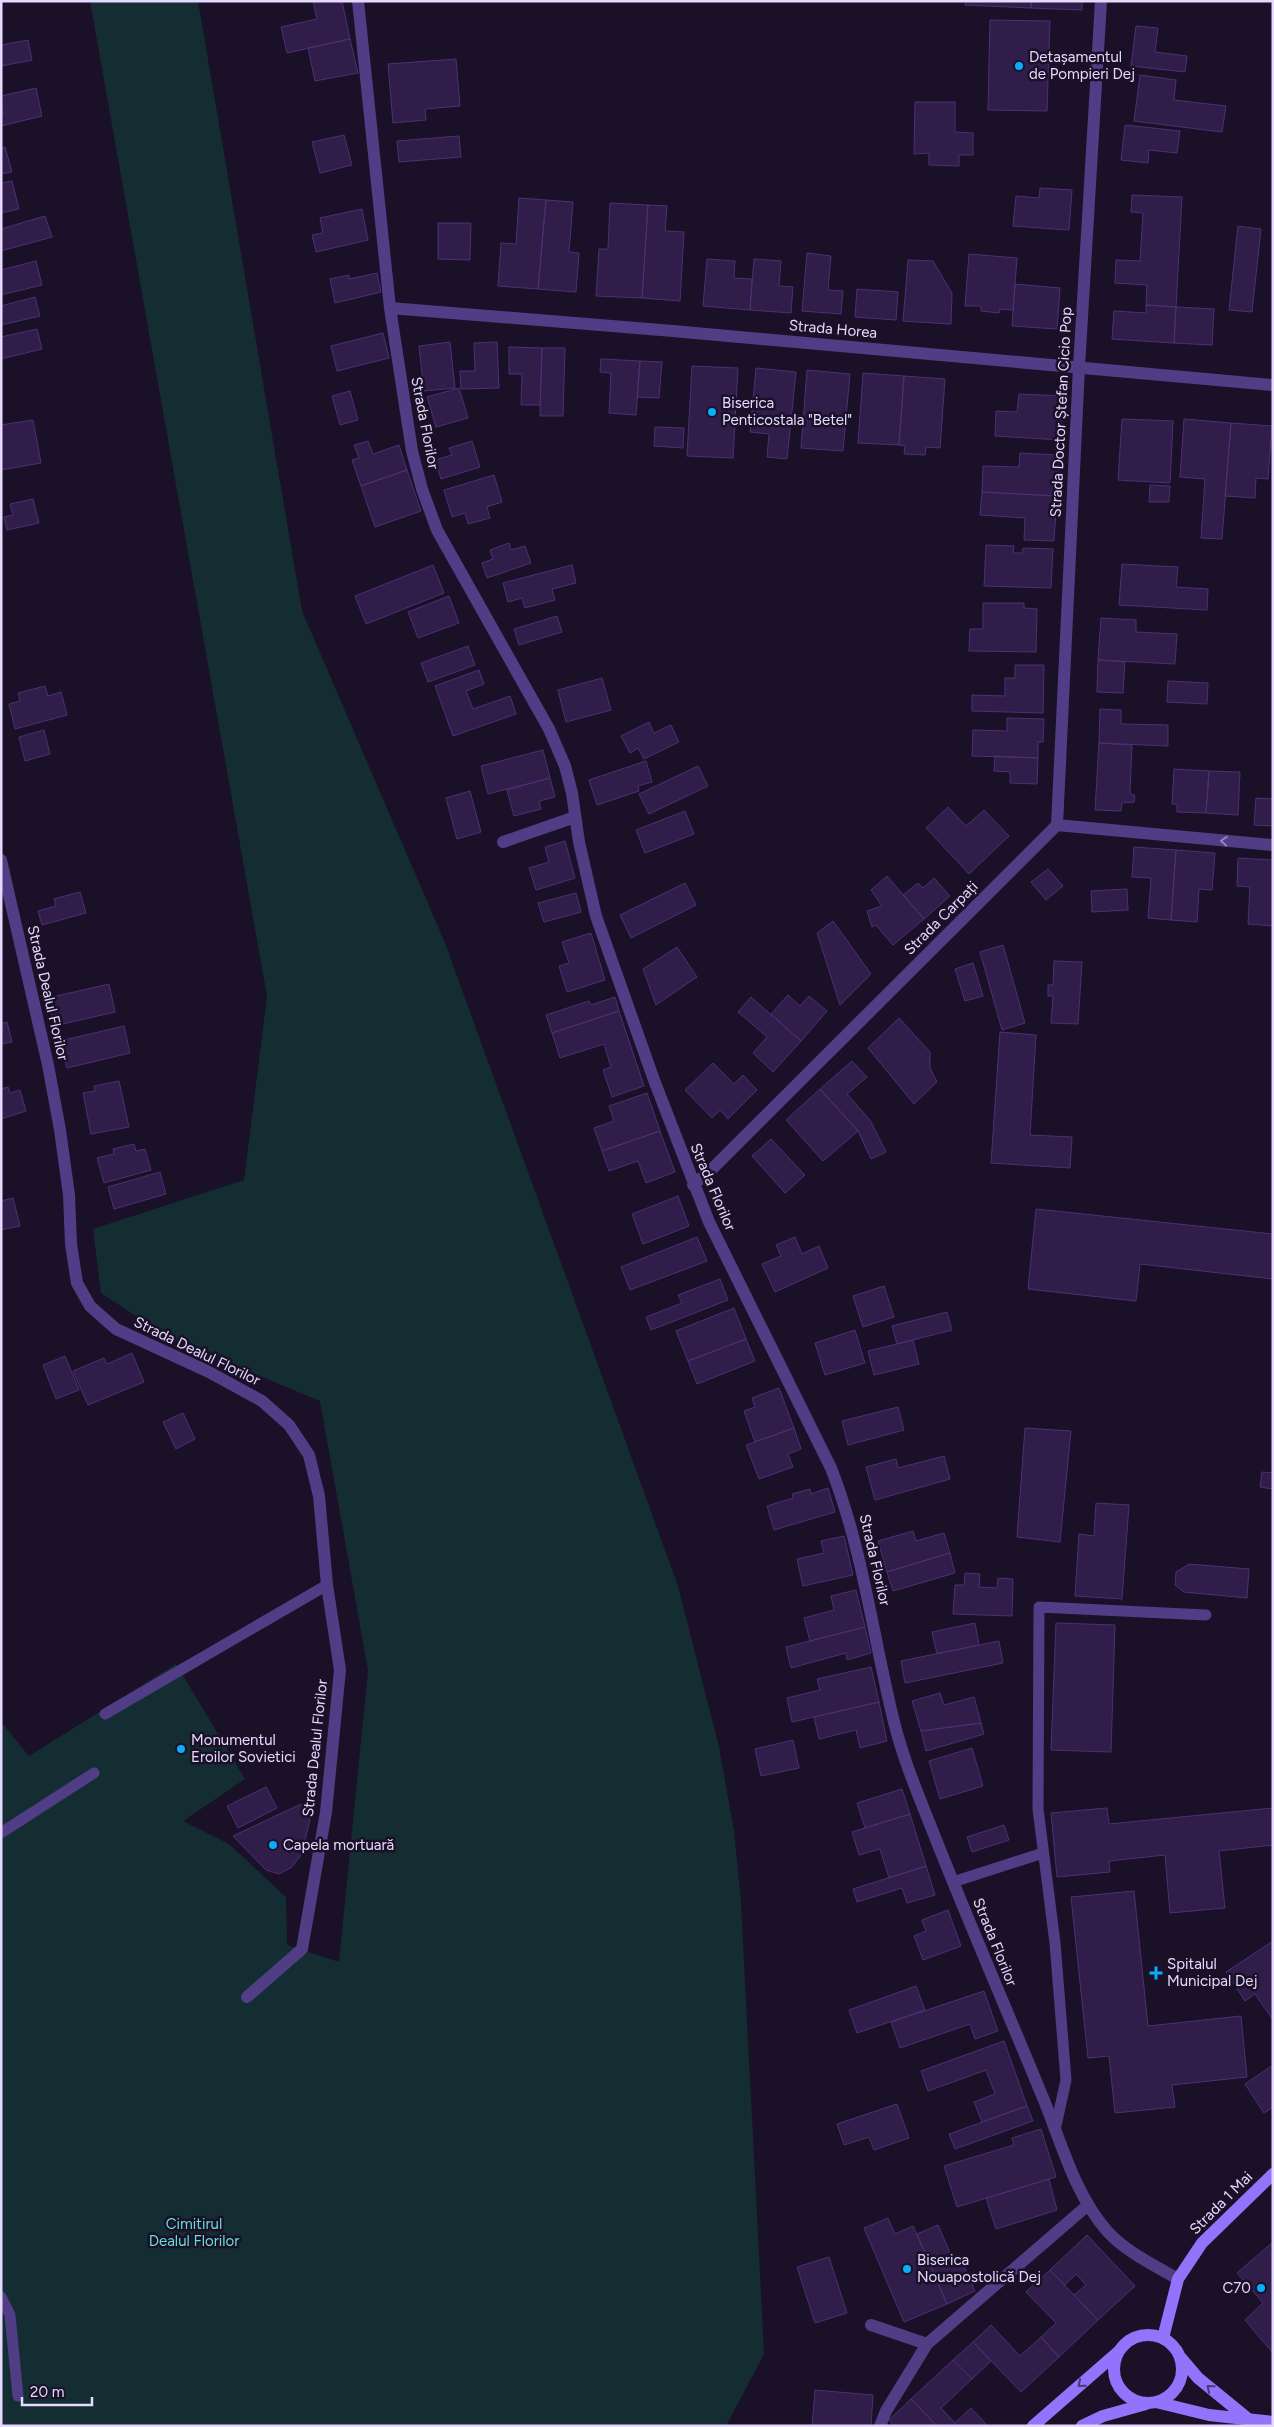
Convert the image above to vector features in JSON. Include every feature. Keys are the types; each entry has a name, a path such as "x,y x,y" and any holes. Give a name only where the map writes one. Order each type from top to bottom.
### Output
{"main road":[{"name":"Strada 1 Mai","path":"1162,2338 1178,2279 1202,2243 1216,2227 1273,2174"},
{"path":"1033,2426 1127,2342 1138,2336 1150,2335 1162,2338 1178,2353 1198,2378 1247,2418"},
{"path":"1118,2352 1114,2363 1114,2375 1118,2386 1125,2396 1136,2402 1152,2403 1209,2415 1273,2422"},
{"path":"1082,2426 1103,2416 1167,2398 1176,2389 1181,2378 1182,2365 1178,2353"}],"street":[{"name":"Strada Florilor","path":"358,1 390,308 412,451 422,489 442,538 549,729 565,766 572,793 584,871 596,916 693,1185 748,1303 831,1468 854,1534 894,1720 906,1765 1074,2179 1088,2205 1108,2232 1136,2256 1178,2279"},
{"name":"Strada Doctor Ștefan Cicio Pop","path":"1057,825 1079,367 1101,1"},
{"name":"Strada Horea","path":"390,308 1273,385"},
{"path":"502,842 576,817"},
{"path":"1057,825 1273,845"},
{"name":"Strada Carpați","path":"693,1185 712,1169 1057,825"},
{"name":"Strada Dealul Florilor","path":"1,860 48,1065 60,1130 69,1195 77,1282 90,1306 116,1330 209,1372 262,1401 289,1425 309,1455 319,1496 327,1585 340,1670 326,1812 302,1949 247,1997"},
{"path":"880,2426 886,2411 927,2344 1088,2205"},
{"path":"871,2325 927,2344"}],"lane":[{"path":"105,1714 327,1585"},
{"path":"1055,2130 1066,2080 1056,1943 1038,1809 1039,1607 1206,1615"},
{"path":"1,1832 94,1773"},
{"path":"952,1882 1043,1853"},
{"path":"1,2296 10,2315 18,2396"}],"green space":[{"name":"Cimitirul Dealul Florilor","path":"90,1 198,1 302,611 445,943 678,1586 719,1747 734,1831 741,1903 764,2354 726,2426 1,2426 1,1722 29,1756 176,1664 245,1779 183,1821 229,1844 286,1897 287,1945 339,1962 368,1670 320,1401 171,1339 101,1293 93,1229 244,1180 267,996"}],"building":[{"path":"313,1 342,1 350,39 287,53 281,27 317,19"},
{"path":"966,1 1031,1 1031,8 965,5"},
{"path":"1031,1 1082,1 1082,10 1031,8"},
{"name":"Detașamentul de Pompieri Dej","path":"990,20 1050,21 1047,111 988,110"},
{"path":"1136,26 1158,28 1155,52 1187,56 1185,72 1131,66"},
{"path":"350,39 358,73 315,81 308,48"},
{"path":"28,40 32,60 1,66 1,45"},
{"path":"456,59 460,106 425,109 426,120 393,123 388,64"},
{"path":"1140,75 1176,80 1174,100 1226,106 1222,132 1134,121"},
{"path":"36,88 42,116 1,126 1,115 3,115 1,96"},
{"path":"915,102 955,102 955,132 973,133 973,155 959,155 959,166 929,165 929,153 914,154"},
{"path":"1125,125 1180,131 1177,153 1149,150 1148,163 1121,160"},
{"path":"344,135 352,165 320,173 312,142"},
{"path":"459,136 461,157 399,162 397,141"},
{"path":"5,147 12,172 1,174 1,148"},
{"path":"12,181 19,209 1,213 1,183"},
{"path":"1040,188 1072,190 1069,230 1013,226 1016,196 1039,198"},
{"path":"1132,195 1182,197 1176,307 1146,305 1147,285 1115,283 1116,260 1140,261 1143,213 1131,212"},
{"path":"519,198 546,200 538,289 498,286 501,243 516,244"},
{"path":"546,200 573,202 569,252 579,253 576,292 538,289"},
{"path":"610,203 648,205 642,298 596,296 599,249 608,249"},
{"path":"648,205 667,206 665,231 684,232 680,301 642,298"},
{"path":"362,209 368,240 316,252 312,235 323,233 320,218"},
{"path":"45,216 52,237 1,251 1,229"},
{"path":"438,223 471,223 470,260 438,259"},
{"path":"1238,226 1261,229 1252,312 1229,310"},
{"path":"807,253 831,256 828,290 843,291 841,314 802,311"},
{"path":"969,254 1017,258 1013,310 1000,309 999,313 981,311 981,306 965,306"},
{"path":"707,259 735,261 734,278 752,279 750,310 703,306"},
{"path":"754,259 781,261 779,286 793,287 791,313 750,310"},
{"path":"908,260 933,261 952,293 951,324 903,321"},
{"path":"36,261 42,285 1,295 1,270"},
{"path":"377,273 381,292 335,303 330,279 349,275 349,279"},
{"path":"1015,284 1060,288 1057,329 1012,326"},
{"path":"857,289 898,292 896,320 855,317"},
{"path":"35,297 40,316 1,325 1,306"},
{"path":"1146,305 1176,307 1174,343 1112,339 1114,311 1146,313"},
{"path":"1176,307 1214,309 1212,345 1174,343"},
{"path":"37,329 42,349 1,359 1,337"},
{"path":"383,333 389,358 337,371 331,346"},
{"path":"450,342 455,388 424,391 419,346"},
{"path":"497,342 499,388 461,389 460,371 475,371 474,343"},
{"path":"509,347 542,348 540,405 521,405 522,374 509,374"},
{"path":"542,348 565,348 563,416 540,416"},
{"path":"601,359 640,361 636,415 609,413 611,373 600,372"},
{"path":"640,361 662,362 659,398 637,397"},
{"name":"Biserica Penticostala \"Betel\"","path":"692,366 738,368 733,458 687,456"},
{"path":"756,368 796,372 787,459 767,457 769,434 750,432"},
{"path":"807,370 850,374 843,451 801,448"},
{"path":"863,373 904,376 899,445 858,443"},
{"path":"904,376 945,379 940,448 926,447 925,455 904,454 905,446 899,445"},
{"path":"459,388 468,418 436,427 427,397"},
{"path":"350,391 358,420 340,425 332,396"},
{"path":"1019,394 1063,396 1061,440 995,436 996,411 1017,412"},
{"path":"1122,419 1173,421 1170,483 1118,480"},
{"path":"1184,419 1231,423 1222,539 1201,538 1205,479 1180,477"},
{"path":"33,420 41,463 1,470 1,425"},
{"path":"1231,423 1272,426 1268,479 1256,478 1255,498 1225,496"},
{"path":"655,427 684,428 683,448 654,446"},
{"path":"368,441 373,454 399,445 407,470 361,486 352,460 359,458 354,445"},
{"path":"472,441 480,467 441,479 435,460 452,455 449,448"},
{"path":"1020,453 1059,455 1057,496 982,492 983,466 1019,467"},
{"path":"407,470 421,511 375,527 361,486"},
{"path":"494,475 502,502 487,507 490,518 468,524 465,513 452,517 444,490"},
{"path":"1150,485 1170,486 1169,502 1149,502"},
{"path":"982,492 1057,496 1054,541 1024,540 1025,518 980,515"},
{"path":"33,499 39,523 7,530 4,517 13,515 10,504"},
{"path":"509,543 511,550 525,546 531,563 487,578 482,563 493,559 490,550"},
{"path":"986,545 1014,546 1013,553 1022,553 1023,548 1053,549 1051,588 984,586"},
{"path":"1122,564 1178,567 1176,587 1208,589 1207,610 1119,605"},
{"path":"433,565 444,593 366,624 355,596"},
{"path":"572,565 576,583 552,589 555,600 525,608 522,598 508,602 503,583"},
{"path":"449,596 459,623 418,638 408,612"},
{"path":"983,603 1024,603 1024,608 1037,609 1036,652 969,651 970,629 983,629"},
{"path":"557,616 562,632 519,645 514,629"},
{"path":"1101,618 1136,620 1136,632 1177,634 1175,664 1098,660"},
{"path":"468,646 475,665 428,682 421,663"},
{"path":"1098,660 1125,662 1123,693 1097,692"},
{"path":"1015,665 1044,665 1043,713 972,711 972,695 1005,696 1005,678 1015,678"},
{"path":"479,670 484,684 466,691 473,709 510,696 516,714 453,736 435,686"},
{"path":"602,678 611,710 566,722 558,690"},
{"path":"1168,681 1208,683 1207,704 1167,702"},
{"path":"45,686 48,696 61,692 67,715 15,729 9,704 20,701 18,693"},
{"path":"1100,709 1121,710 1121,724 1168,725 1168,746 1099,743"},
{"path":"1007,718 1044,719 1043,742 1038,742 1038,758 972,756 973,730 1007,731"},
{"path":"649,722 654,733 671,725 679,742 644,759 638,748 630,753 621,736"},
{"path":"44,730 50,754 25,761 19,737"},
{"path":"1099,743 1132,745 1130,793 1135,796 1134,802 1122,803 1121,811 1095,810"},
{"path":"543,750 550,778 488,794 481,766"},
{"path":"995,756 1038,758 1037,784 1010,783 1010,772 994,771"},
{"path":"646,761 652,782 638,786 639,791 597,805 589,780"},
{"path":"698,766 708,786 649,814 639,794"},
{"path":"1174,769 1209,771 1206,813 1177,812 1177,804 1172,804"},
{"path":"1209,771 1240,772 1238,815 1206,813"},
{"path":"550,778 555,797 539,801 541,809 514,816 507,790"},
{"path":"470,791 481,832 457,839 446,798"},
{"path":"1273,793 1273,826 1254,825 1256,798 1272,799"},
{"path":"948,807 966,826 984,810 1009,836 969,874 926,828"},
{"path":"685,811 694,834 645,853 636,830"},
{"path":"565,841 575,878 536,890 529,868 549,862 545,847"},
{"path":"1134,847 1176,850 1171,920 1148,918 1151,878 1132,877"},
{"path":"1176,850 1215,853 1212,890 1199,889 1197,922 1171,920"},
{"path":"1238,858 1273,860 1273,926 1248,924 1250,887 1237,886"},
{"path":"1048,869 1063,886 1046,900 1031,882"},
{"path":"887,876 924,919 893,945 876,925 872,927 867,911 882,906 871,890"},
{"path":"934,878 950,896 924,919 903,895 918,883 923,888"},
{"path":"685,883 696,905 631,938 620,915"},
{"path":"1127,889 1128,910 1092,912 1091,891"},
{"path":"80,892 86,913 42,925 38,911 56,906 54,899"},
{"path":"576,893 581,912 544,922 538,903"},
{"path":"833,921 871,974 840,1005 817,933"},
{"path":"591,933 605,980 567,992 559,966 569,963 562,942"},
{"path":"1003,945 1025,1023 1002,1030 980,952"},
{"path":"677,947 697,977 656,1005 643,969"},
{"path":"1054,961 1082,962 1078,1024 1051,1023 1053,996 1048,996 1048,985 1053,985"},
{"path":"973,963 983,996 965,1001 955,969"},
{"path":"109,984 115,1012 54,1026 48,998"},
{"path":"788,995 800,1006 809,996 827,1011 801,1041 771,1014"},
{"path":"615,997 619,1011 552,1033 546,1015 589,1001 591,1005"},
{"path":"751,997 801,1041 773,1072 753,1053 767,1037 738,1012"},
{"path":"619,1011 644,1086 612,1097 603,1070 611,1067 604,1044 560,1058 552,1033"},
{"path":"899,1018 930,1052 930,1068 937,1082 914,1104 868,1048"},
{"path":"7,1022 12,1042 1,1044 1,1024"},
{"path":"124,1026 130,1053 67,1068 60,1041"},
{"path":"1000,1032 1036,1035 1030,1135 1072,1137 1070,1168 991,1163"},
{"path":"852,1061 867,1077 847,1094 870,1120 886,1152 871,1159 858,1131 820,1089"},
{"path":"713,1063 734,1084 743,1075 757,1090 728,1119 720,1110 712,1118 685,1090"},
{"path":"119,1081 129,1127 91,1134 83,1093 95,1091 94,1086"},
{"path":"8,1087 10,1093 20,1090 26,1111 1,1119 1,1089"},
{"path":"820,1089 858,1131 823,1161 786,1120"},
{"path":"647,1093 660,1131 602,1151 594,1128 614,1121 609,1106"},
{"path":"660,1131 675,1172 646,1183 638,1161 609,1171 602,1151"},
{"path":"771,1139 805,1175 785,1193 752,1156"},
{"path":"134,1144 136,1151 145,1149 151,1170 104,1183 97,1158 114,1154 113,1149"},
{"path":"160,1172 166,1194 114,1209 108,1187"},
{"path":"678,1196 689,1226 643,1244 632,1214"},
{"path":"13,1198 20,1226 1,1230 1,1201"},
{"path":"1036,1209 1273,1234 1273,1279 1140,1264 1136,1301 1028,1289"},
{"path":"697,1237 707,1261 630,1290 621,1267"},
{"path":"795,1237 802,1254 819,1246 828,1268 775,1292 762,1264 781,1256 776,1245"},
{"path":"720,1279 728,1300 651,1330 646,1317 682,1303 678,1295"},
{"path":"884,1286 894,1317 863,1327 853,1296"},
{"path":"734,1308 746,1339 688,1361 676,1331"},
{"path":"947,1312 952,1330 897,1344 892,1326"},
{"path":"855,1330 865,1363 825,1375 815,1343"},
{"path":"746,1339 755,1361 697,1384 688,1361"},
{"path":"913,1340 919,1364 874,1375 868,1351"},
{"path":"132,1353 144,1382 88,1405 73,1371 104,1358 107,1364"},
{"path":"65,1356 79,1390 56,1399 43,1365"},
{"path":"779,1388 794,1428 755,1442 744,1411 755,1407 752,1398"},
{"path":"898,1407 904,1430 848,1445 842,1421"},
{"path":"183,1413 195,1439 176,1449 163,1422"},
{"path":"794,1428 801,1449 788,1454 793,1467 759,1479 746,1445"},
{"path":"1025,1428 1071,1431 1060,1542 1017,1537"},
{"path":"944,1456 950,1479 875,1500 866,1467 896,1459 898,1468"},
{"path":"1262,1472 1273,1473 1273,1489 1260,1487"},
{"path":"828,1488 835,1512 774,1530 767,1506 793,1498 792,1494 810,1489 811,1494"},
{"path":"1096,1503 1129,1505 1122,1599 1075,1596 1079,1534 1094,1536"},
{"path":"913,1531 916,1541 944,1533 950,1553 887,1572 878,1541"},
{"path":"844,1536 853,1575 803,1586 797,1559 824,1553 821,1541"},
{"path":"950,1553 955,1573 893,1591 887,1572"},
{"path":"1189,1564 1249,1569 1247,1598 1184,1592 1175,1585 1176,1572"},
{"path":"965,1573 980,1574 979,1587 997,1588 998,1578 1013,1579 1012,1616 953,1614 955,1585 964,1585"},
{"path":"856,1590 865,1627 810,1641 804,1618 834,1610 831,1596"},
{"path":"975,1623 979,1645 937,1654 932,1632"},
{"path":"1056,1623 1115,1625 1111,1752 1051,1750"},
{"path":"865,1627 871,1653 847,1660 846,1653 791,1668 786,1647"},
{"path":"999,1641 1003,1663 905,1683 901,1661"},
{"path":"871,1667 879,1702 792,1722 787,1698 820,1690 817,1679"},
{"path":"940,1693 944,1705 974,1697 981,1723 921,1731 912,1701"},
{"path":"879,1702 887,1741 860,1748 856,1730 819,1739 814,1717"},
{"path":"981,1723 984,1734 926,1751 921,1731"},
{"path":"793,1740 799,1768 761,1776 755,1749"},
{"path":"972,1748 983,1786 940,1799 929,1761"},
{"path":"266,1787 277,1808 238,1828 227,1806"},
{"path":"902,1789 910,1814 865,1828 857,1803"},
{"name":"Capela mortuară","path":"301,1804 311,1816 301,1855 292,1867 279,1874 266,1870 233,1836"},
{"path":"1107,1808 1109,1824 1273,1808 1273,1845 1219,1851 1225,1908 1170,1913 1165,1855 1109,1861 1110,1872 1057,1877 1051,1813"},
{"path":"910,1814 926,1866 889,1878 880,1849 859,1855 852,1832"},
{"path":"1004,1825 1009,1840 972,1852 967,1837"},
{"path":"926,1866 935,1895 907,1903 902,1888 857,1902 853,1889"},
{"path":"1134,1891 1148,2026 1241,2016 1247,2077 1172,2085 1175,2107 1115,2113 1109,2056 1088,2058 1071,1897"},
{"path":"948,1910 961,1946 923,1960 914,1936 926,1931 922,1920"},
{"path":"1273,1941 1273,2020 1255,1994 1245,2001 1226,1972"},
{"path":"916,1986 925,2010 857,2033 849,2010"},
{"path":"984,1991 998,2031 975,2039 970,2024 900,2048 891,2022"},
{"path":"1004,2041 1027,2106 982,2122 974,2102 995,2094 986,2070 928,2091 921,2071"},
{"path":"1273,2065 1273,2107 1264,2113 1245,2084"},
{"path":"897,2104 909,2138 874,2150 869,2137 844,2145 837,2124"},
{"path":"1027,2106 1033,2121 955,2149 949,2134"},
{"path":"1041,2129 1056,2177 957,2207 944,2166 1014,2145 1012,2138"},
{"path":"1049,2179 1057,2210 996,2229 986,2198"},
{"name":"Biserica Nouapostolică Dej","path":"888,2218 895,2234 913,2226 947,2304 904,2322 864,2228"},
{"path":"938,2225 953,2260 960,2257 975,2291 947,2304 917,2234"},
{"path":"1087,2235 1135,2286 1098,2320 1074,2295 1086,2285 1076,2274 1065,2285 1050,2270"},
{"name":"C70","path":"1273,2242 1272,2352 1245,2320 1263,2303 1237,2273"},
{"path":"829,2257 847,2313 815,2323 797,2267"},
{"path":"1050,2270 1098,2320 1059,2357 1041,2337 1056,2323 1026,2292"},
{"path":"991,2325 1020,2356 1041,2337 1059,2357 1021,2392 973,2342"},
{"path":"973,2342 991,2361 972,2379 953,2360"},
{"path":"953,2360 972,2379 941,2408 955,2423 971,2408 986,2424 984,2426 937,2426 911,2399"},
{"path":"815,2390 873,2395 871,2426 812,2426"},
{"path":"911,2399 937,2426 894,2426 889,2420"}],"place":[{"name":"Detașamentul de Pompieri Dej","path":"1019,66"},
{"name":"Biserica Penticostala \"Betel\"","path":"712,412"},
{"name":"Monumentul Eroilor Sovietici","path":"181,1749"},
{"name":"Capela mortuară","path":"273,1845"},
{"name":"Spitalul Municipal Dej","path":"1156,1973"},
{"name":"Biserica Nouapostolică Dej","path":"907,2269"},
{"name":"C70","path":"1261,2288"}]}
